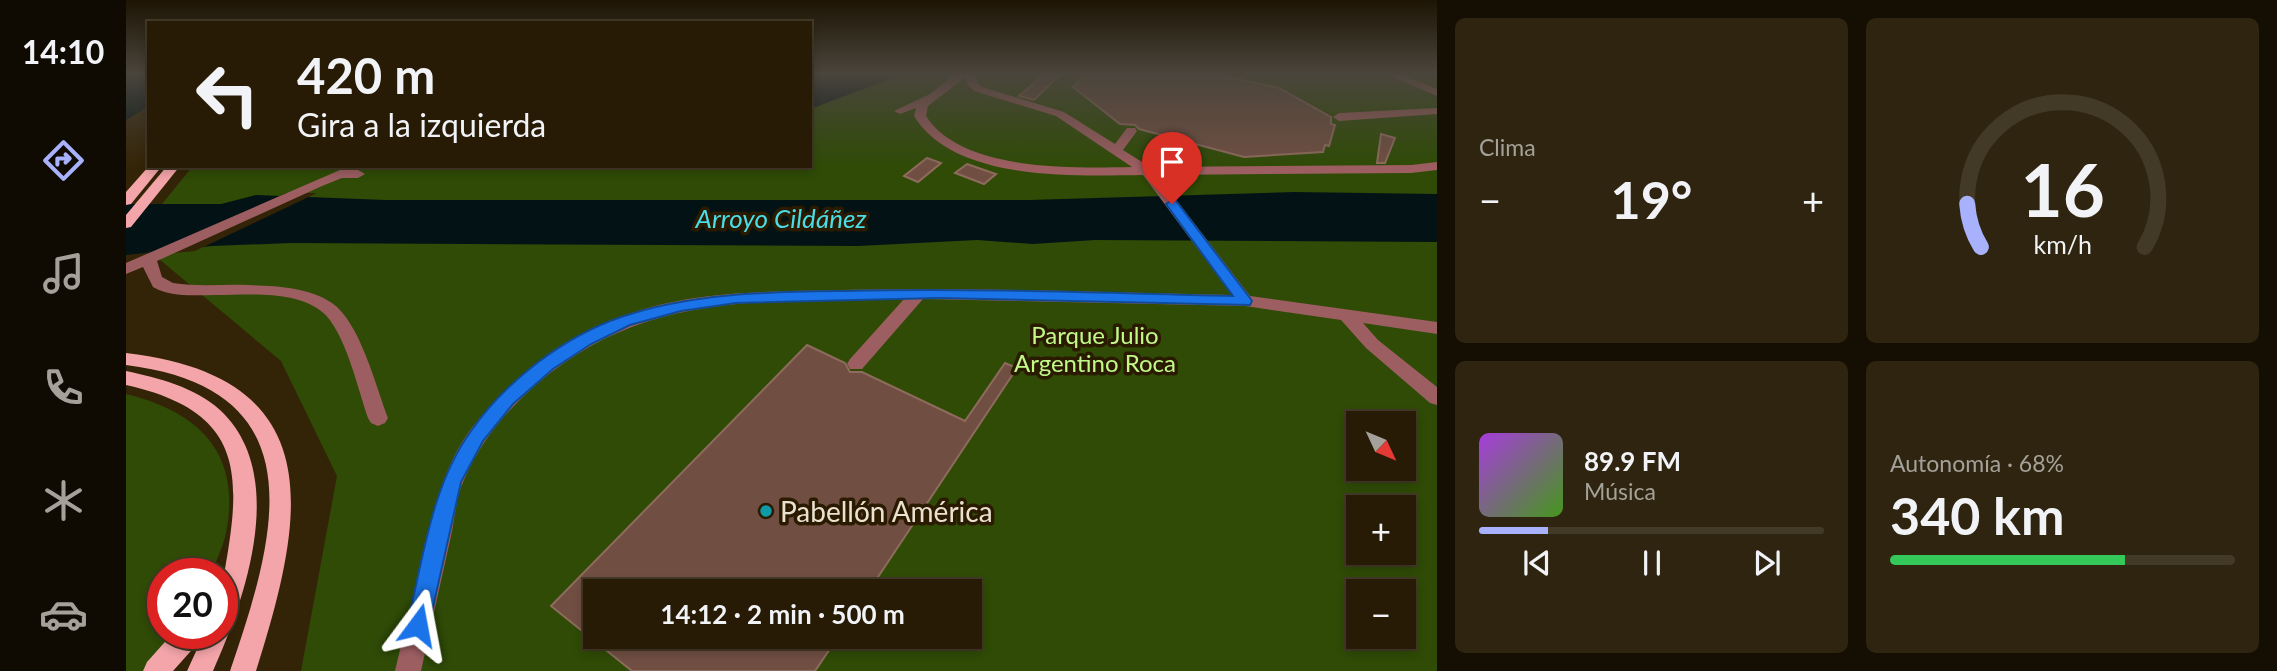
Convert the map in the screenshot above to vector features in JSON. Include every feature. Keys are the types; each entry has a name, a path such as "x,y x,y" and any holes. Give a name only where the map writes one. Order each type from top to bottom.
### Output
{"main road":[{"path":"126,201 154,168"},
{"path":"126,224 172,168"},
{"path":"126,359 183,371 231,393 247,406 271,443 279,466 281,525 266,600 243,671"},
{"path":"126,378 161,387 203,407 219,422 232,440 243,479 243,545 238,563"},
{"path":"236,558 243,545"},
{"path":"156,671 176,649"},
{"path":"200,671 210,649"}],"lane":[{"path":"900,111 915,104"},
{"path":"924,104 920,116 926,128 954,146 993,161 1025,167 1105,170 1294,170 1411,169 1437,166"},
{"path":"1026,104 1054,112 1144,168 1245,301"},
{"path":"1339,117 1437,111"},
{"path":"1117,150 1130,131"},
{"path":"1280,158 1294,170"},
{"path":"1411,169 1437,173"},
{"path":"126,269 340,174 358,174"},
{"path":"149,259 153,275 159,283 179,289 277,293 306,297 328,307 342,325 378,418"},
{"path":"856,364 918,294"},
{"path":"408,671 452,481 477,436 507,399 547,365 585,340 625,321 680,306 736,298 918,294 1245,301 1437,328"},
{"path":"1347,316 1372,344 1437,398"}],"green space":[{"name":"Parque Julio Argentino Roca","path":"822,104 1437,104 1437,671 301,671 337,476 281,361 147,249 162,204 191,168 812,168 812,108"},
{"path":"126,394 175,412 209,440 221,459 227,480 229,505 225,538 217,558 147,558 147,649 165,649 147,671 126,671"}],"water":[{"path":"126,104 147,104 147,107 126,120"},
{"name":"Arroyo Cildáñez","path":"1294,192 1437,194 1437,242 1095,240 1033,244 977,240 858,246 292,243 212,246 126,255 126,204 221,204 256,195 386,200 1029,200"}],"pier":[{"path":"286,193 317,193 195,251 164,254 160,251"}],"building":[{"path":"1095,104 1308,104 1331,117 1331,124 1335,125 1329,146 1325,145 1323,152 1244,157 1139,129 1135,125 1120,124"},
{"path":"1381,134 1395,138 1385,163 1377,163"},
{"path":"927,158 941,163 918,182 904,176"},
{"path":"967,164 996,174 984,184 955,173"},
{"name":"Pabellón América","path":"807,345 845,363 850,372 862,372 965,421 1005,363 1017,368 877,579 583,579 583,632 551,606"},
{"name":"Pabellón América","path":"605,649 830,649 815,671 632,671"}],"place":[{"name":"Pabellón América","path":"766,511"}],"route":[{"path":"418,625 452,481 477,436 507,399 547,365 585,340 625,321 680,306 736,298 939,293 1245,301 1172,204"}]}
